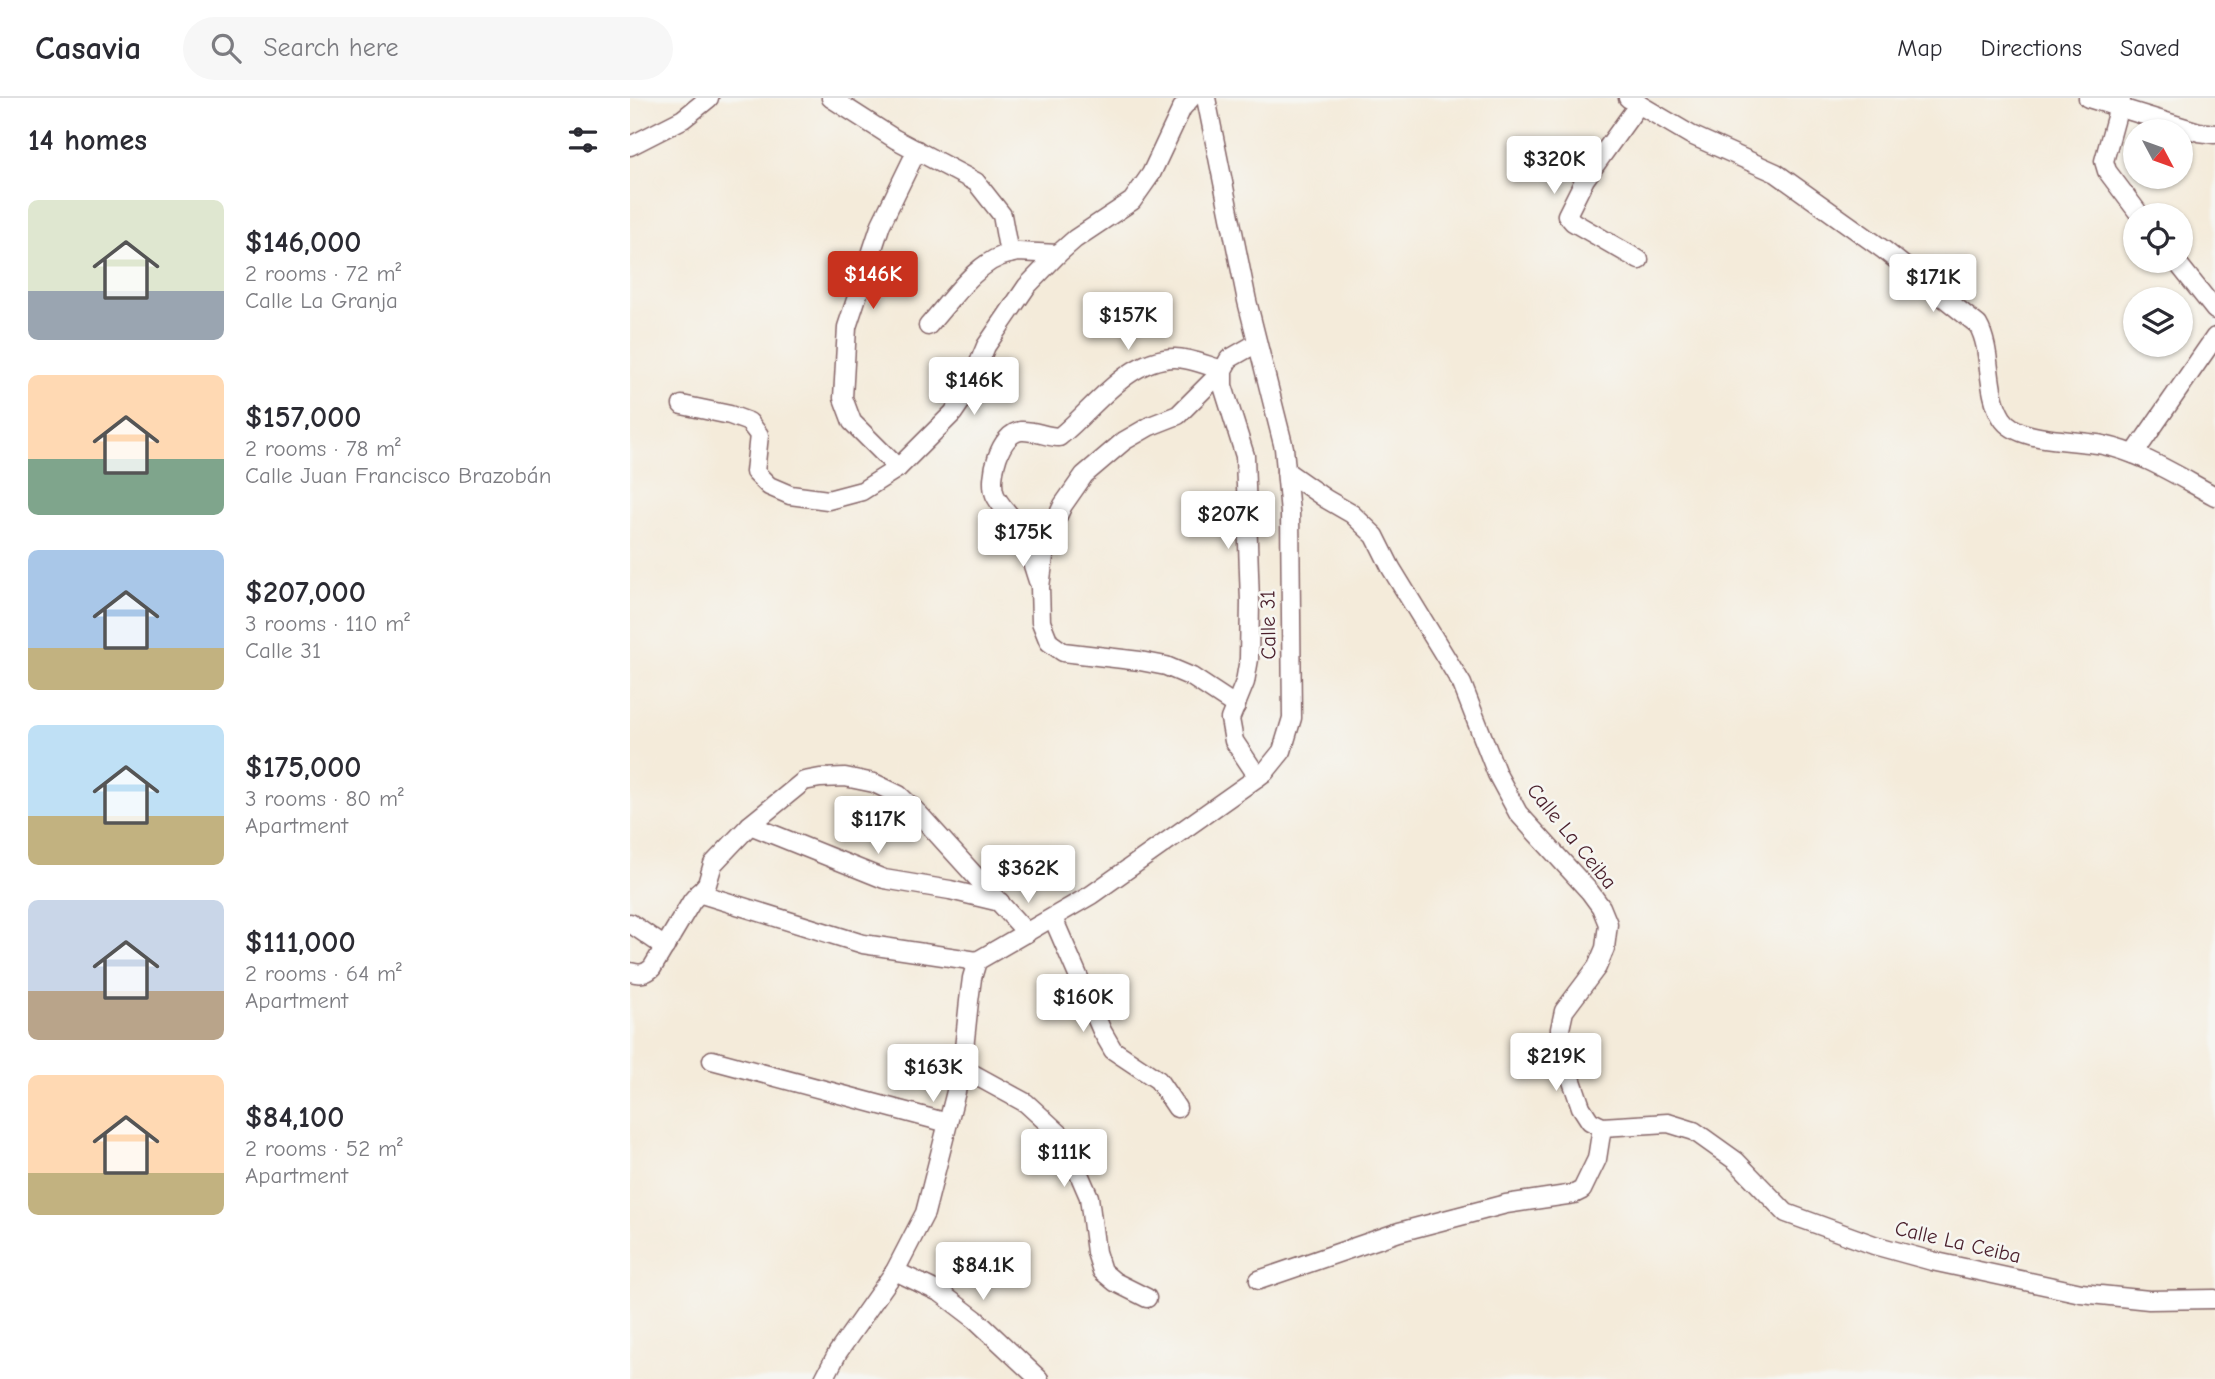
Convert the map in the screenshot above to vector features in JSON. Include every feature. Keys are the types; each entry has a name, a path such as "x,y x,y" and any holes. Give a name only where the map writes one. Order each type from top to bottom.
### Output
{"street":[{"path":"630,146 683,119 709,98"},
{"path":"831,98 895,139 976,182 1002,215 1009,254"},
{"path":"682,405 730,415 749,422 759,435 755,472 769,486 790,495 828,500 862,491 898,468 953,413 966,394 986,346 1027,286 1075,239 1132,201 1151,174 1182,108 1191,98"},
{"name":"Calle 31","path":"977,961 1091,895 1265,772 1282,751 1292,718 1290,513 1284,448 1247,301 1206,98"},
{"path":"2088,98 2120,103 2199,132 2215,134"},
{"path":"1639,260 1573,222 1567,215 1585,179 1634,101 1691,135 1776,173 1884,250 1978,326 1985,338 1986,360 1998,409 2002,420 2011,428 2020,433 2103,445 2134,454 2215,496"},
{"path":"2120,103 2104,161 2107,171 2131,203"},
{"path":"898,468 852,422 843,398 847,327 881,224 917,150"},
{"path":"928,326 976,272 998,256 1018,252 1058,254"},
{"path":"2186,273 2215,310"},
{"path":"2134,454 2215,337"},
{"path":"1236,706 1192,677 1166,666 1063,652 1049,642 1041,622 1040,587 1046,541 1063,505 1084,475 1124,441 1150,426 1178,415 1223,370 1229,359 1257,343"},
{"path":"1040,587 1029,551 1017,526 995,495 994,474 1002,445 1007,438 1022,431 1059,437 1106,392 1139,368 1159,359 1178,358 1223,370"},
{"path":"1223,370 1223,386 1245,456 1250,602 1249,660 1245,682 1230,719 1234,741 1258,777"},
{"name":"Calle La Ceiba","path":"1286,471 1352,514 1375,536 1391,568 1462,684 1497,774 1518,813 1601,907 1608,924 1605,948 1597,967 1564,1011 1560,1029 1570,1075 1581,1107 1590,1121 1602,1127 1668,1123 1693,1131 1736,1161 1786,1213 1874,1245 1932,1261 2081,1293 2149,1300 2215,1299"},
{"path":"630,972 646,973 652,968 698,893 707,884 713,864 750,825 804,781 820,778 845,777 874,783 899,795 1027,933"},
{"path":"750,825 884,879 1000,902"},
{"path":"698,893 863,944 977,961 968,1001 962,1068 925,1213 895,1272 838,1352 824,1379"},
{"path":"1053,918 1102,1031 1113,1050 1158,1080 1177,1108"},
{"path":"630,923 665,947"},
{"path":"712,1060 948,1123"},
{"path":"962,1068 1026,1103 1063,1137 1089,1197 1096,1252 1102,1270 1115,1282 1147,1298"},
{"path":"1259,1280 1399,1232 1506,1204 1574,1194 1582,1190 1597,1159 1602,1127"},
{"path":"895,1272 941,1293 975,1319 1040,1379"}]}
